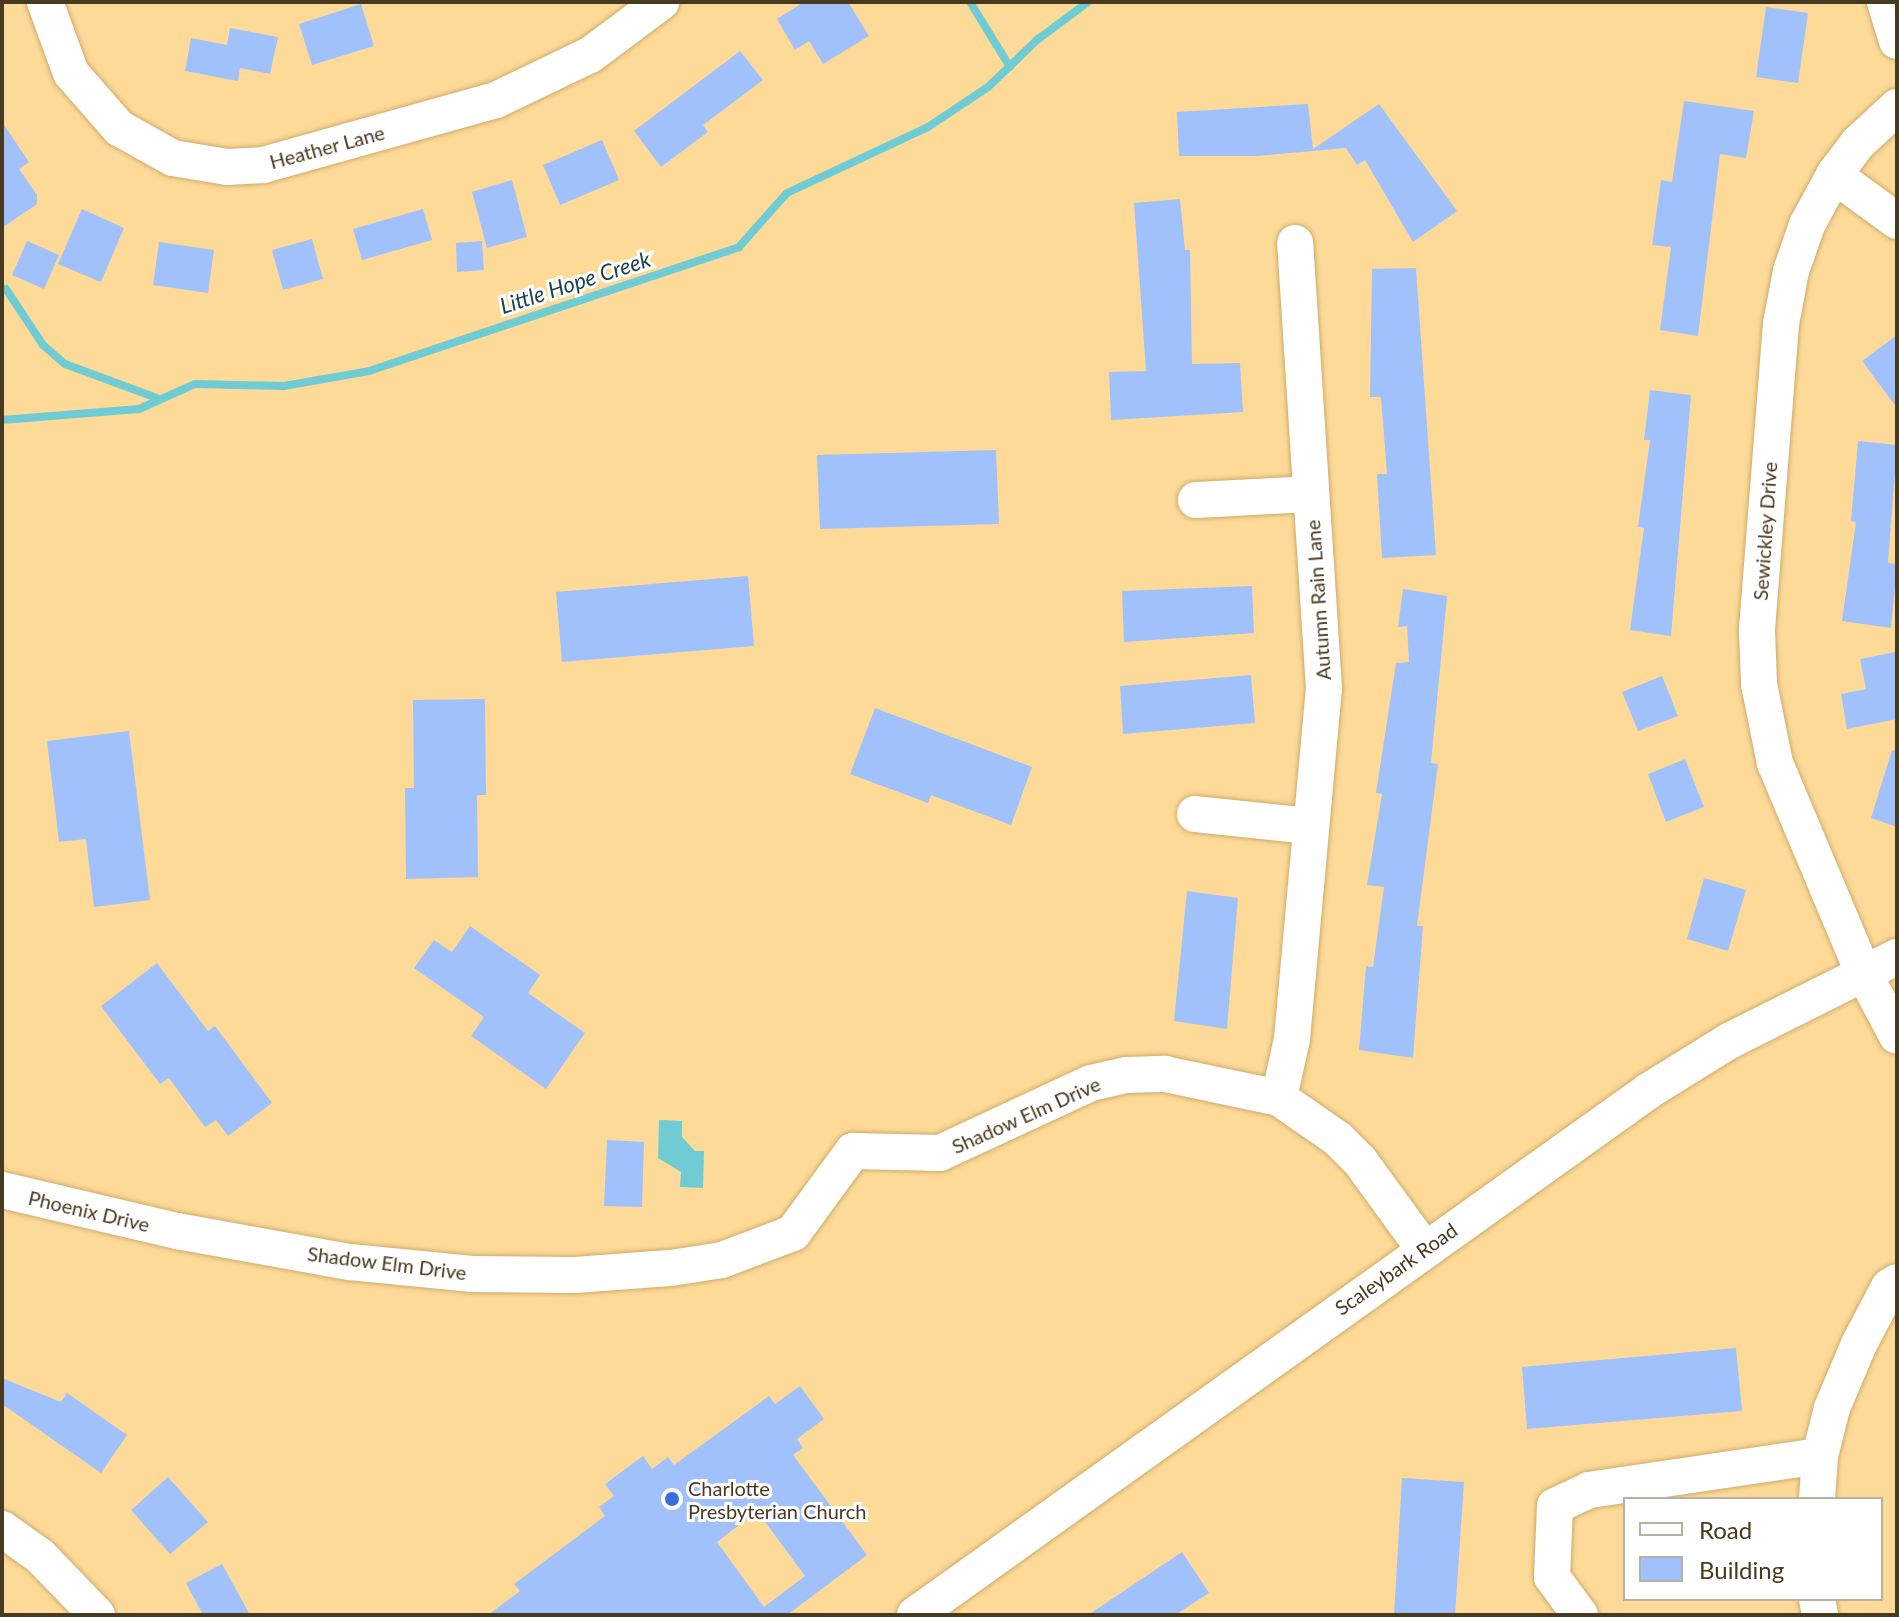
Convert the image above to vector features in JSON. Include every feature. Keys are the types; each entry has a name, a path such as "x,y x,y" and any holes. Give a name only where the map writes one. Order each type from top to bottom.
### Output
{"street":[{"name":"Heather Lane","path":"45,2 71,73 119,128 173,158 227,167 263,165 496,100 590,55 661,2"},
{"path":"1885,2 1897,41"},
{"name":"Sewickley Drive","path":"1897,107 1858,143 1834,175 1807,225 1781,324 1757,631 1759,684 1775,763 1863,972 1897,1036"},
{"path":"1834,175 1897,221"},
{"name":"Autumn Rain Lane","path":"1279,1098 1292,1039 1324,689 1322,602 1309,494 1295,243"},
{"path":"1196,500 1309,494"},
{"path":"1195,814 1310,826"},
{"name":"Scaleybark Road","path":"934,1610 1424,1249 1650,1090 1729,1041 1897,957"},
{"name":"Shadow Elm Drive","path":"177,1231 350,1262 472,1274 575,1275 671,1268 722,1260 793,1233 853,1151 940,1153 1091,1083 1127,1075 1165,1074 1279,1098 1338,1139 1360,1161 1424,1249"},
{"name":"Phoenix Drive","path":"2,1190 177,1231"},
{"path":"1817,1497 1820,1456 1832,1408 1859,1344 1889,1287 1897,1282"},
{"path":"1580,1615 1552,1577 1555,1506 1589,1490 1820,1456"},
{"path":"2,1529 40,1556 97,1615"}],"water":[{"path":"659,1120 682,1121 682,1137 695,1151 704,1151 703,1188 680,1187 681,1172 658,1158"}],"building":[{"path":"804,2 848,2 869,36 823,64 809,41 795,50 777,19"},
{"path":"361,4 374,46 312,65 299,24"},
{"path":"1766,7 1808,13 1798,83 1756,77"},
{"path":"230,28 278,37 270,74 240,68 238,81 185,71 191,38 227,45"},
{"path":"740,51 763,80 703,125 708,132 661,167 634,131"},
{"path":"1684,101 1754,111 1746,158 1720,154 1698,336 1660,330 1671,247 1652,245 1661,180 1672,182"},
{"path":"1308,104 1313,149 1379,104 1457,211 1413,242 1365,160 1357,165 1346,148 1257,156 1179,156 1177,112"},
{"path":"2,122 29,162 19,169 37,195 37,204 2,228"},
{"path":"602,140 619,180 560,205 543,165"},
{"path":"512,180 527,237 487,248 472,192"},
{"path":"1180,199 1185,250 1190,250 1192,364 1240,363 1243,412 1111,420 1109,372 1146,371 1134,203"},
{"path":"82,209 124,228 101,282 58,264"},
{"path":"423,209 432,240 362,260 353,229"},
{"path":"312,239 323,279 283,290 272,250"},
{"path":"27,241 59,255 44,289 12,275"},
{"path":"482,241 484,270 457,272 456,243"},
{"path":"159,242 214,250 208,293 153,285"},
{"path":"1416,268 1436,555 1382,558 1377,474 1387,474 1381,397 1370,397 1372,269"},
{"path":"1897,335 1897,408 1862,361"},
{"path":"1650,390 1691,395 1671,636 1630,630 1644,528 1638,527 1650,440 1644,440"},
{"path":"1858,441 1897,445 1888,563 1897,564 1891,628 1842,621 1856,522 1851,521"},
{"path":"996,450 999,524 820,529 817,455"},
{"path":"748,576 754,646 562,662 556,592"},
{"path":"1252,586 1254,633 1124,642 1122,591"},
{"path":"1403,589 1447,596 1431,763 1438,764 1417,926 1423,926 1413,1058 1359,1050 1366,966 1373,967 1384,887 1367,885 1382,794 1376,793 1396,663 1409,662 1407,626 1398,627"},
{"path":"1895,652 1897,719 1847,729 1841,694 1866,689 1860,659"},
{"path":"1251,675 1255,723 1123,734 1120,686"},
{"path":"1662,676 1678,716 1638,731 1622,692"},
{"path":"485,699 486,795 477,795 478,877 406,879 405,788 414,788 413,700"},
{"path":"875,708 1032,767 1011,825 931,795 928,803 850,774"},
{"path":"129,731 150,900 94,907 86,839 59,842 47,741"},
{"path":"1892,750 1897,751 1897,827 1871,818"},
{"path":"1685,759 1704,807 1666,822 1648,774"},
{"path":"1704,878 1746,890 1728,951 1687,939"},
{"path":"1187,891 1238,898 1227,1029 1174,1021"},
{"path":"470,926 540,975 528,993 585,1033 546,1089 471,1036 484,1017 414,968 434,940 452,952"},
{"path":"157,963 208,1031 215,1026 272,1103 228,1136 216,1120 205,1127 169,1078 160,1084 101,1006"},
{"path":"607,1140 644,1142 642,1207 604,1206"},
{"path":"1736,1348 1742,1411 1527,1429 1522,1367"},
{"path":"2,1378 61,1402 67,1393 127,1435 101,1473 2,1404"},
{"name":"Charlotte Presbyterian Church","path":"800,1386 824,1419 797,1439 803,1448 793,1455 867,1555 787,1615 488,1615 520,1591 514,1584 605,1516 599,1507 614,1496 605,1484 643,1456 652,1469 668,1457 674,1465 769,1396 775,1404","holes":["757,1511 805,1576 764,1607 717,1542"]},
{"path":"168,1477 208,1522 170,1554 131,1510"},
{"path":"1402,1478 1464,1482 1455,1615 1394,1615"},
{"path":"1182,1552 1209,1593 1175,1615 1088,1615"},
{"path":"222,1564 250,1615 203,1615 186,1583"}],"waterway":[{"path":"970,2 1010,67"},
{"name":"Little Hope Creek","path":"2,420 139,409 195,384 284,386 369,371 739,247 787,193 928,127 988,87 1037,40 1088,2"},
{"path":"6,289 43,345 65,364 157,398"}],"place":[{"name":"Charlotte Presbyterian Church","path":"672,1499"}]}
